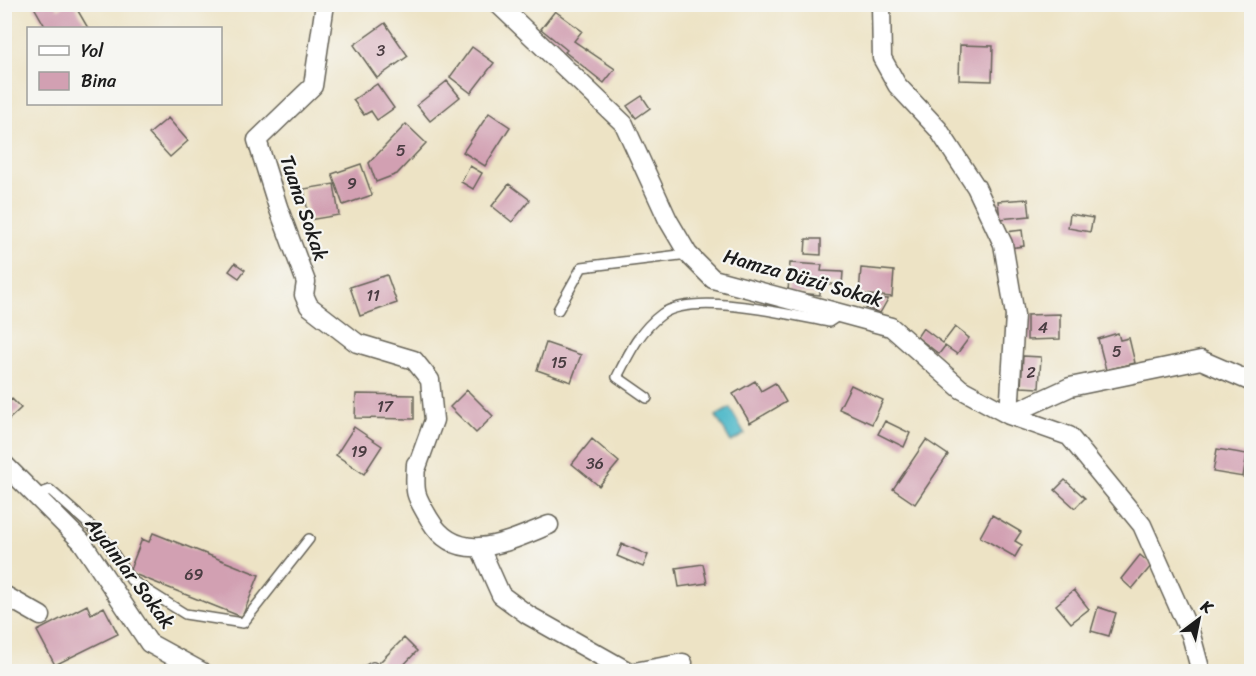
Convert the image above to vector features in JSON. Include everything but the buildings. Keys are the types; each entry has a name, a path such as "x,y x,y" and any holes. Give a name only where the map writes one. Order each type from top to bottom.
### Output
{"street":[{"name":"Tuana Sokak","path":"325,4 313,86 257,140 278,207 306,282 304,296 309,306 357,343 414,360 430,380 434,420 417,467 416,464 414,493 437,532 456,545 480,548 504,543 549,525"},
{"name":"Hamza Düzü Sokak","path":"498,4 624,124 668,220 688,254 713,279 891,327 961,389 1009,415 1069,436 1142,525 1191,635 1201,672"},
{"path":"882,4 882,58 897,85 938,129 975,187 1003,244 1015,315 1009,415 1070,387 1201,360 1251,382"},
{"name":"Aydınlar Sokak","path":"4,464 82,542 149,643 202,672"},
{"path":"480,548 501,595 528,615 629,672"},
{"path":"4,595 41,616"},
{"path":"634,672 683,663"}],"lane":[{"path":"558,310 582,267 688,254"},
{"path":"647,398 617,377 639,335 664,312 701,303 739,306 829,322 841,314"},
{"path":"35,495 50,490 102,536 131,580 185,614 243,623 309,539"}],"water":[{"path":"730,408 745,434 731,442 716,416"}]}
